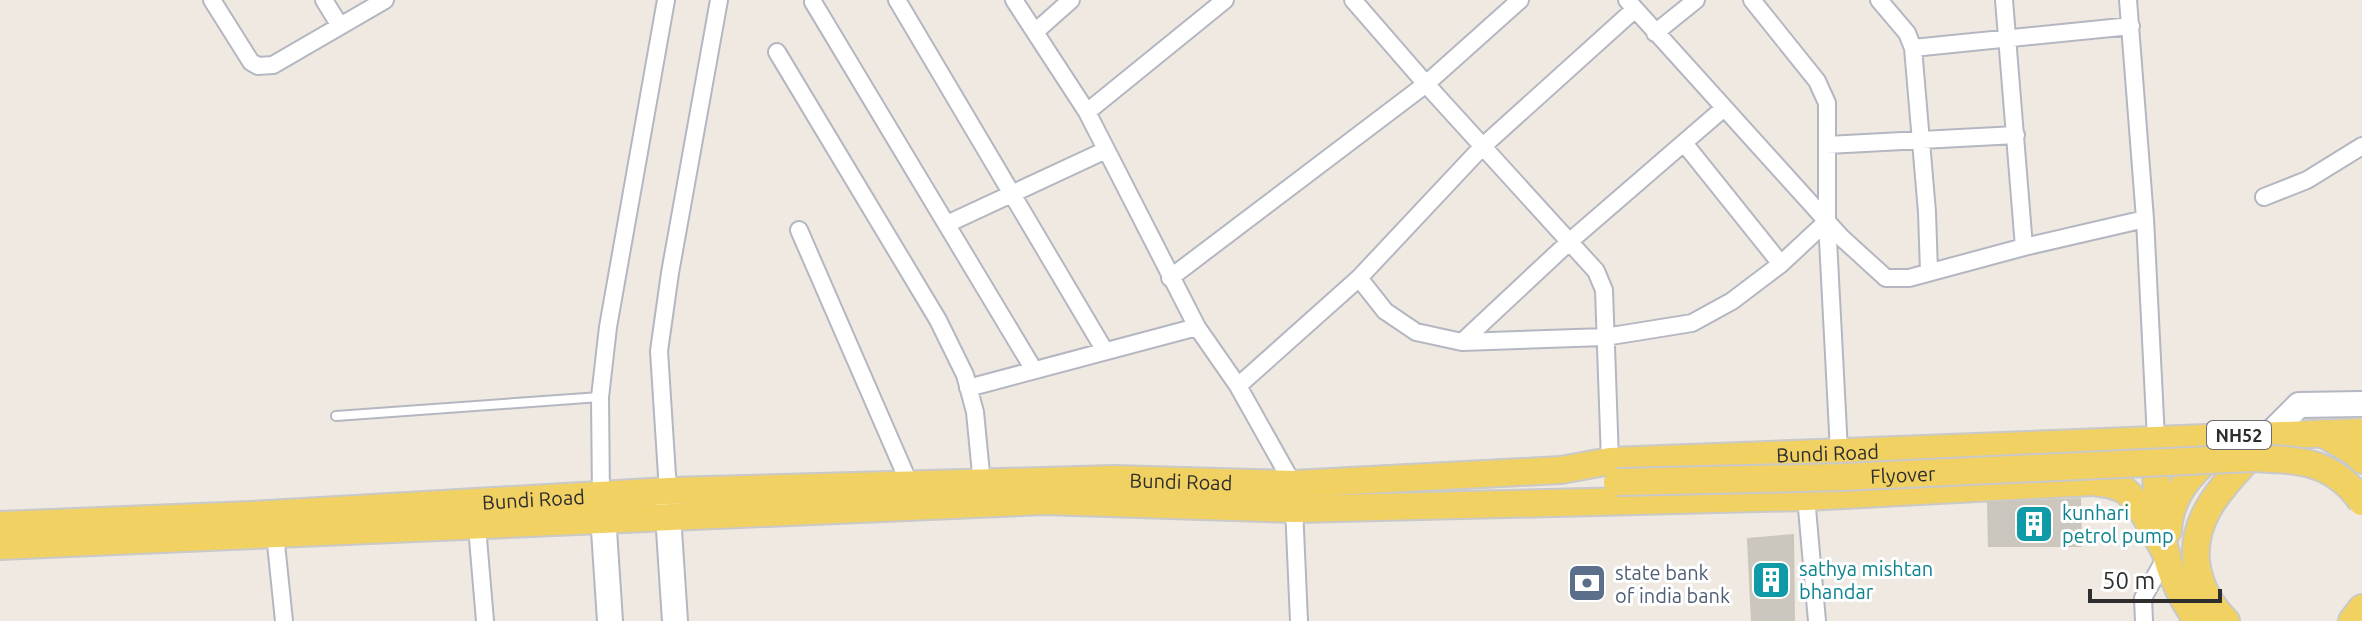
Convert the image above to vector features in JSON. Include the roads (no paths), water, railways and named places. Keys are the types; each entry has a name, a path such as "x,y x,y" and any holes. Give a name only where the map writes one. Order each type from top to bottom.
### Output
{"main road":[{"name":"Bundi Road","path":"1614,472 1839,451 2362,432"},
{"path":"2322,433 2362,460"},
{"path":"2226,621 2217,612 2202,585 2195,544 2205,513 2270,434"},
{"path":"2167,555 2169,517 2178,492 2201,464 2244,435"},
{"path":"2156,439 2157,502 2167,555 2181,595 2198,621"},
{"name":"Flyover","path":"1561,470 1579,482 1614,472 1842,477 2252,458 2295,460 2327,468 2350,485 2362,502"},
{"name":"Bundi Road","path":"0,546 477,527 602,508 668,491 1114,479 1294,496 1561,470"},
{"name":"Bundi Road","path":"0,525 250,515 602,508 667,517 1044,501 1294,496 1806,497 2092,482 2125,490 2135,501 2167,555"},
{"path":"2352,621 2362,608"}],"street":[{"path":"212,0 251,62 258,66 273,65 385,0"},
{"path":"324,0 340,26"},
{"path":"610,621 602,508 600,397 608,327 666,0"},
{"path":"675,621 659,351 719,0"},
{"path":"897,0 1105,351"},
{"path":"1014,0 1087,112 1170,278 1197,327 1238,386 1294,496 1299,621"},
{"path":"1035,32 1071,0"},
{"path":"1087,112 1225,0"},
{"path":"1353,0 1596,271 1604,290 1614,472"},
{"path":"1170,278 1426,84 1520,0"},
{"path":"1655,33 1696,0"},
{"path":"1752,0 1817,81 1827,103 1827,221 1839,451"},
{"path":"1879,0 1907,33 1913,48 1929,272"},
{"path":"2004,0 2024,247"},
{"path":"2128,0 2145,219 2156,439"},
{"path":"813,2 1034,370"},
{"path":"1238,386 1359,278 1482,147 1631,5 1827,221 1886,278 1909,278 2145,219"},
{"path":"1913,48 2131,26"},
{"path":"777,52 938,320 965,375 975,412 982,484"},
{"path":"1462,342 1569,242 1724,108"},
{"path":"1827,145 2016,135"},
{"path":"1684,143 1781,264"},
{"path":"2264,197 2307,180 2362,146"},
{"path":"947,224 1106,150"},
{"path":"1359,278 1385,311 1416,332 1462,342 1605,337 1692,323 1732,301 1781,264 1827,221"},
{"path":"799,230 910,485"},
{"path":"968,388 1197,327"},
{"path":"2270,434 2299,405 2362,404"},
{"path":"1806,497 1817,621"},
{"path":"477,527 485,621"},
{"path":"275,534 284,621"},
{"path":"2144,621 2143,598 2167,555"}],"lane":[{"path":"336,416 600,397"}],"place":[{"name":"kunhari petrol pump","path":"2034,524"},
{"name":"sathya mishtan bhandar","path":"1771,580"},
{"name":"state bank of india bank","path":"1587,583"}]}
